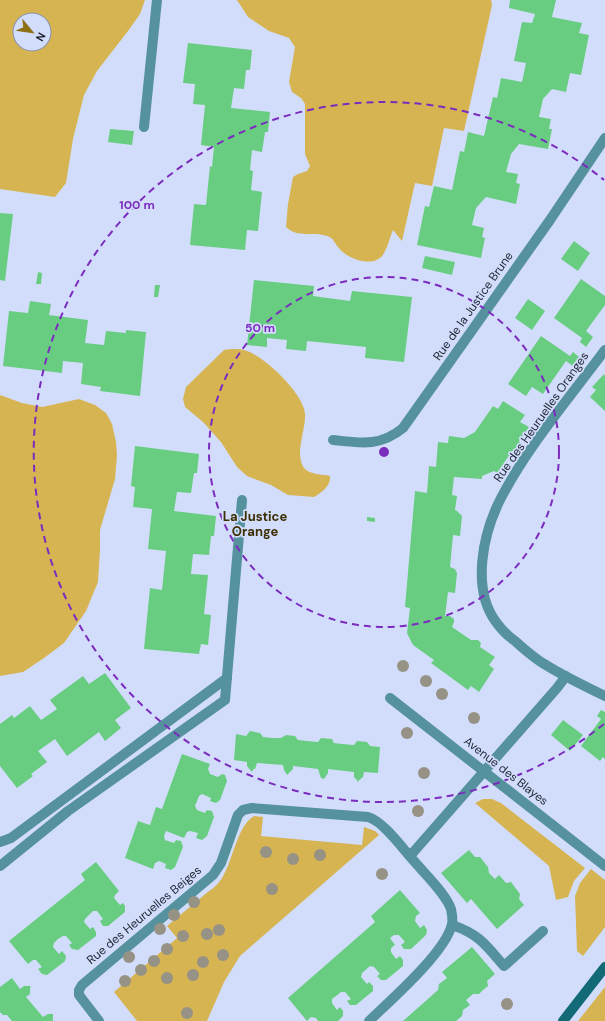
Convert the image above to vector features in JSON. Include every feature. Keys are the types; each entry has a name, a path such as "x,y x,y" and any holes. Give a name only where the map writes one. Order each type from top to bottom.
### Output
{"main road":[{"path":"563,1021 605,966"}],"street":[{"path":"144,127 157,0"},
{"name":"Rue de la Justice Brune","path":"333,440 363,444 372,443 383,441 395,435 403,428 550,220 605,138"},
{"name":"Rue des Heuruelles Oranges","path":"605,350 544,431 508,485 495,511 488,532 482,560 481,581 483,595 488,609 496,622 509,636 546,666 605,696"},
{"path":"0,866 68,811 225,700 242,500"},
{"path":"369,1021 430,960 446,938 452,925 452,914 447,902 410,856 566,676"},
{"path":"0,842 11,838 227,678"},
{"name":"Avenue des Blayes","path":"390,698 605,866"},
{"name":"Rue des Heuruelles Beiges","path":"99,1021 79,996 79,990 82,985 213,875 221,863 238,814 244,810 260,808 370,817 380,824 410,856"},
{"path":"452,925 468,931 480,939 504,966 543,931"}],"shaded area":[{"path":"0,0 145,0 140,14 97,71 84,95 73,139 66,183 55,197 0,189"},
{"path":"237,0 491,0 492,5 464,131 444,128 432,186 415,183 402,241 393,230 384,253 375,261 362,261 349,256 337,246 333,239 329,237 296,233 286,227 288,204 293,177 307,171 310,166 305,154 305,104 301,98 292,92 289,82 295,47 289,38 269,31 248,17"},
{"path":"232,349 247,351 273,368 291,387 303,406 305,420 300,449 301,462 304,468 309,472 330,476 327,486 323,491 314,497 288,495 271,485 247,476 237,467 221,442 203,422 185,407 183,399 186,387 224,350"},
{"path":"0,395 22,403 42,407 79,399 95,405 106,413 112,424 117,455 115,479 100,530 98,582 86,611 64,643 23,672 0,676"},
{"path":"483,799 492,799 501,803 585,868 574,881 568,897 556,900 549,866 475,803"},
{"path":"254,816 263,817 261,836 362,845 364,827 375,831 379,835 240,956 224,982 207,1021 137,1021 114,992 177,938 167,926 219,882 227,869 243,827"},
{"path":"591,869 605,880 605,927 583,956 577,951 575,896 580,883"},
{"path":"605,987 605,1021 578,1021"}],"building":[{"path":"510,0 556,0 552,17 582,23 579,33 589,35 581,75 570,73 566,92 552,89 543,99 539,117 551,119 549,129 552,129 548,149 519,144 511,154 506,172 518,174 516,183 520,184 516,204 486,197 476,208 472,225 484,228 482,237 485,238 481,258 417,245 425,206 429,207 434,186 452,190 460,151 464,152 468,132 484,136 493,97 497,98 501,78 522,82 526,63 514,61 522,22 532,23 535,14 509,8"},
{"path":"188,43 252,50 250,70 246,70 244,89 234,88 231,108 270,112 268,132 265,132 262,152 252,150 250,170 253,171 251,190 262,192 258,231 247,230 245,250 190,245 194,204 206,205 210,166 212,167 214,147 201,145 205,105 193,104 195,84 183,83"},
{"path":"110,129 134,131 132,145 108,142"},
{"path":"0,213 13,214 5,281 0,280"},
{"path":"574,241 590,253 578,271 561,259"},
{"path":"425,256 455,262 452,275 422,268"},
{"path":"38,272 42,273 41,284 36,284"},
{"path":"581,279 605,296 605,305 586,331 593,337 586,347 580,342 582,338 554,318"},
{"path":"254,280 314,286 313,296 350,301 352,291 412,297 404,362 365,358 366,347 307,341 306,351 286,349 287,340 267,338 267,347 247,345"},
{"path":"155,285 160,285 158,297 154,297"},
{"path":"528,299 545,311 532,330 515,318"},
{"path":"30,301 51,304 49,315 88,320 85,343 104,345 106,331 126,333 126,330 146,332 140,396 100,391 101,387 81,384 83,363 63,361 62,373 3,366 9,311 28,313"},
{"path":"541,336 570,356 573,352 579,357 573,366 566,361 543,394 532,387 526,396 508,384"},
{"path":"604,374 605,411 590,397 596,390 592,387"},
{"path":"503,401 525,415 520,422 529,427 519,441 523,447 522,449 518,452 512,451 497,473 494,471 482,476 482,479 454,477 452,495 457,496 455,510 462,516 460,536 453,535 450,567 455,569 457,573 455,593 448,592 445,616 450,616 454,619 452,627 471,640 478,640 481,643 480,647 495,657 489,665 494,669 479,692 471,686 468,690 431,663 434,660 413,645 407,633 410,608 405,607 415,491 427,493 429,466 436,467 438,442 448,443 449,436 464,438 475,432 493,406 498,409"},
{"path":"135,446 199,454 197,473 194,473 191,493 177,492 174,511 216,516 214,536 211,536 209,555 193,554 191,574 208,575 204,614 211,615 208,645 201,644 199,654 144,649 150,588 162,590 166,551 148,549 152,509 133,507 135,487 131,486"},
{"path":"367,517 375,518 375,522 367,521"},
{"path":"105,673 131,708 115,720 121,728 105,741 99,732 67,756 55,739 38,751 47,762 31,774 33,776 17,788 0,766 0,724 12,715 14,718 30,706 41,720 57,709 50,700 83,676 89,684"},
{"path":"601,710 605,712 605,759 603,757 600,761 581,746 601,719 597,716"},
{"path":"563,720 583,735 570,751 551,735"},
{"path":"250,731 260,733 263,737 272,738 281,738 286,735 295,736 298,740 318,742 321,738 332,739 334,743 342,744 354,745 357,741 367,742 370,746 380,747 378,773 364,772 363,777 357,782 354,777 354,772 328,769 328,773 324,779 321,778 318,769 293,766 293,769 287,775 283,765 257,763 255,769 251,771 247,766 247,762 234,760 236,734 246,736"},
{"path":"182,754 210,764 208,769 210,774 218,777 222,774 225,775 227,781 220,800 216,803 210,801 211,798 202,794 199,796 195,806 197,810 205,813 207,810 212,811 214,817 207,836 202,840 196,838 198,833 190,831 187,832 184,838 166,831 164,836 165,840 174,843 176,840 181,841 183,847 175,867 171,870 165,868 166,864 159,861 155,863 153,869 125,858 138,821 150,825 156,807 162,809"},
{"path":"469,850 475,857 480,857 488,867 489,873 495,879 499,875 506,883 511,882 520,894 519,899 524,905 497,929 471,899 467,903 441,873"},
{"path":"96,862 119,891 114,898 120,905 123,903 125,906 125,912 108,926 103,926 100,921 103,919 97,911 93,911 84,922 90,929 93,927 96,932 96,936 78,950 72,949 69,945 72,943 66,936 58,939 54,943 53,947 59,954 62,951 66,956 65,961 47,975 42,974 38,969 42,967 36,960 33,960 28,964 9,941 85,880 81,874"},
{"path":"400,890 420,913 416,916 415,921 420,928 424,925 427,930 426,935 411,949 404,949 401,945 405,942 399,935 394,935 390,938 395,945 391,948 391,952 396,959 400,956 403,960 403,966 386,980 381,980 377,976 380,974 374,967 370,966 362,973 361,977 367,984 369,982 373,986 373,991 356,1005 350,1005 347,1001 351,999 345,992 341,992 332,999 332,1003 337,1010 340,1007 343,1011 343,1016 338,1021 318,1021 316,1018 311,1017 307,1021 288,998 375,922 371,916"},
{"path":"472,947 495,974 487,981 488,986 479,994 473,994 466,1000 470,1005 463,1010 462,1016 456,1021 403,1021 438,990 439,984 447,978 442,972"},
{"path":"12,978 20,989 24,986 31,987 30,994 26,997 43,1017 48,1014 53,1014 53,1021 12,1021 7,1015 3,1015 0,1012 0,987"}],"district":[{"name":"La Justice Orange","path":"255,524"}]}
